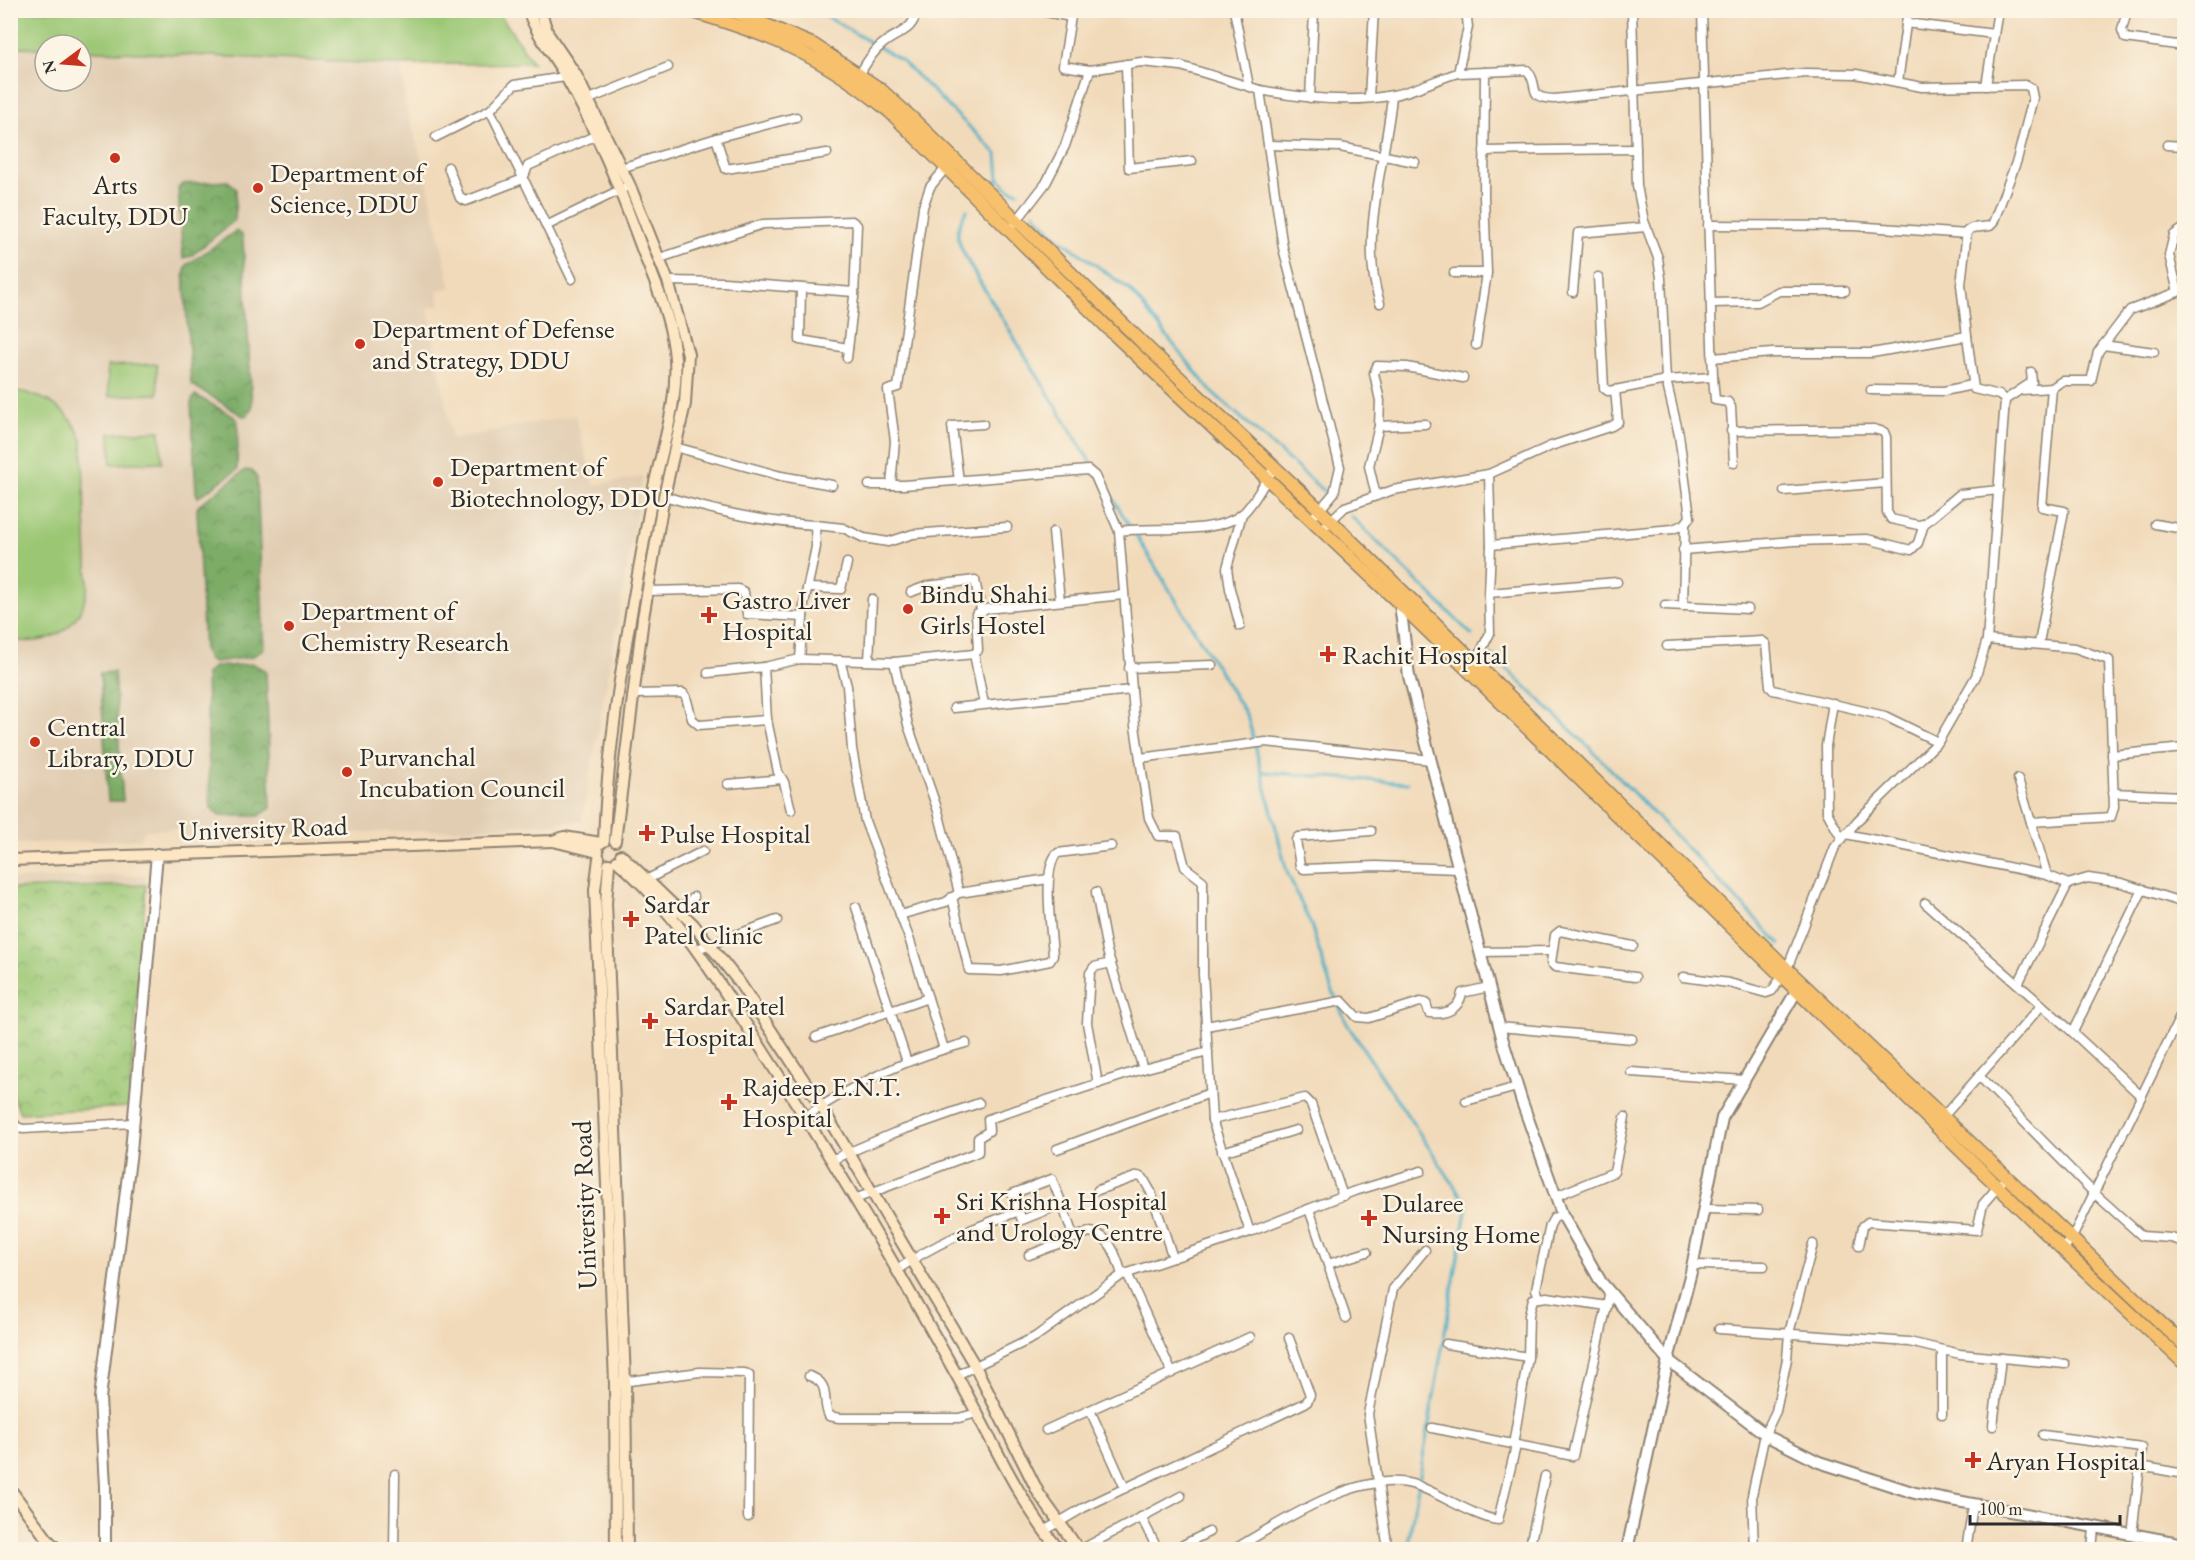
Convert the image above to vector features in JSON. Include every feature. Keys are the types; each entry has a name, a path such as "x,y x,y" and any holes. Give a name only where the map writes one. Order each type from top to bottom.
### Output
{"main road":[{"path":"528,10 536,32 571,75 587,100 600,134 621,168 625,188 664,306 674,351 675,375 624,654 606,787 608,852"},
{"path":"540,10 548,34 571,75 660,258 688,354 685,404 664,496 648,591 635,694 608,852"},
{"path":"687,10 799,49 858,79"},
{"path":"730,10 795,35 858,79 890,112 950,163 1013,225 1320,510 1403,600 2067,1245 2184,1363"},
{"path":"1013,225 1116,336 1321,530 1403,600"},
{"name":"University Road","path":"10,860 553,841 608,852 595,890 627,1550"},
{"path":"608,852 645,881 709,945 739,982 821,1106 846,1151 913,1258 975,1366 1039,1494 1080,1550"},
{"path":"676,912 855,1199 957,1375 1029,1509 1059,1550"},
{"path":"2067,1245 2183,1341 2174,1353"},
{"name":"University Road","path":"616,1550 620,1382"},
{"path":"10,1489 58,1550"}],"street":[{"path":"858,79 875,52 884,43 910,28 915,22 917,10"},
{"path":"1036,10 1071,14 1063,66 1090,70 1141,62 1181,66 1260,90 1310,98 1392,96 1458,73 1527,70 1532,78 1536,95 1540,99 1634,92 1806,73 1856,74 1922,87 2026,86 2034,93 2017,160 1993,223 1987,227 1972,228 1967,234 1961,285 1972,385 1981,392 2000,395 2005,400 1987,640 1976,676 1938,742 1835,847 1785,973 1770,993 1729,983 1683,977"},
{"path":"1234,10 1248,86"},
{"path":"1370,97 1374,10"},
{"path":"1458,73 1468,27 1466,10"},
{"path":"1632,10 1637,186 1646,227 1658,258 1666,380 1689,503 1690,517 1685,524 1683,550 1683,606"},
{"path":"1702,10 1713,377 1715,400 1731,405 1734,463"},
{"path":"1898,82 1908,10"},
{"path":"1986,86 1998,10"},
{"path":"2127,10 2122,30 2126,38 2184,46"},
{"path":"1310,98 1314,12"},
{"path":"1906,23 1994,34"},
{"path":"1126,64 1128,166 1131,168 1192,161"},
{"path":"587,100 668,67"},
{"path":"1013,225 1046,183 1065,146 1090,70"},
{"path":"1476,345 1487,273 1485,72"},
{"path":"436,137 490,110 514,86 571,75"},
{"path":"1260,90 1271,174 1289,275 1340,467 1334,493 1311,520"},
{"path":"1380,303 1372,278 1374,228 1392,96"},
{"path":"490,110 572,279"},
{"path":"621,168 716,138 796,117"},
{"path":"448,167 462,201 523,179 528,166 600,134"},
{"path":"716,138 726,169 827,153"},
{"path":"1269,145 1340,147 1415,162"},
{"path":"2167,145 2184,147"},
{"path":"1484,151 1636,149"},
{"path":"891,485 895,441 888,390 898,387 901,382 902,353 922,207 930,187 950,163"},
{"path":"546,226 625,188"},
{"path":"660,258 763,224 852,221 856,225 854,292 847,358"},
{"path":"1708,225 1854,226 1967,234"},
{"path":"1573,292 1578,233 1646,227"},
{"path":"2020,390 2052,388 2062,381 2091,381 2098,352 2130,310 2181,292 2169,255 2174,235 2184,228"},
{"path":"1454,273 1487,273"},
{"path":"1598,277 1604,388 1616,390 1666,380 1713,377"},
{"path":"668,281 854,292"},
{"path":"801,288 800,340 848,348"},
{"path":"1711,303 1758,302 1779,291 1845,291"},
{"path":"1712,358 1772,353 1872,353 1967,336"},
{"path":"2103,345 2154,352"},
{"path":"1376,496 1369,466 1379,426 1380,401 1374,373 1377,366 1416,368 1463,378"},
{"path":"2005,400 2032,382 2031,372"},
{"path":"1871,390 1944,391 1972,385"},
{"path":"2039,643 2064,510 2042,507 2052,388"},
{"path":"1321,530 1345,507 1393,490 1488,474 1551,446 1618,422 1616,390"},
{"path":"959,482 952,426 983,424"},
{"path":"1379,426 1425,424"},
{"path":"1731,431 1874,429 1884,432 1888,517 1918,525 1924,524 1960,494 1999,490"},
{"path":"675,447 781,476 832,485"},
{"path":"1240,626 1227,568 1242,514 1274,468"},
{"path":"869,485 959,482 1088,470 1095,476 1119,531 1132,690 1149,818 1158,836 1177,836 1185,867 1203,881 1206,1026 1212,1120 1250,1232"},
{"path":"1473,668 1490,633 1491,545 1488,474"},
{"path":"1784,491 1886,483"},
{"path":"664,496 730,515 769,522 843,528 864,538 888,542 913,534 1007,527"},
{"path":"1119,531 1140,528 1201,529 1242,514"},
{"path":"1491,545 1673,529 1685,524"},
{"path":"1683,550 1784,541 1866,539 1911,550 1918,543 1924,524"},
{"path":"2156,524 2184,529"},
{"path":"800,659 807,588 816,547 815,525"},
{"path":"1053,532 1060,601"},
{"path":"807,588 841,589 847,563"},
{"path":"911,592 927,586 975,580 981,610"},
{"path":"1489,593 1617,582"},
{"path":"648,591 738,589 744,592 747,614 803,616"},
{"path":"708,673 764,667 800,659 894,662 974,654 978,650 976,614 981,610 1123,595"},
{"path":"869,661 872,598"},
{"path":"1403,600 1409,676 1499,1027 1517,1087 1562,1214 1601,1282 1668,1360 1766,1434 1820,1462 1915,1493 1973,1506 2184,1544"},
{"path":"1665,605 1748,609"},
{"path":"1987,640 2075,648 2109,660 2114,793 2110,817 2031,822"},
{"path":"1667,646 1762,641 1766,644 1771,689 1894,719 1938,742"},
{"path":"974,654 984,704"},
{"path":"840,660 847,686 852,748 865,821 900,915 944,1049"},
{"path":"894,662 908,725 938,811 956,895 968,968 972,972 1001,971 1052,959 1048,879 1055,855 1110,846"},
{"path":"1130,668 1212,665"},
{"path":"764,667 767,720 778,772 790,810"},
{"path":"954,708 1132,690"},
{"path":"635,694 683,693 692,719 699,725 767,720"},
{"path":"1833,704 1826,746 1827,812 1844,836 2047,875 2068,884 2088,878 2143,889 2184,903"},
{"path":"1140,759 1266,742 1431,760"},
{"path":"2112,755 2184,748"},
{"path":"728,784 782,779"},
{"path":"2018,779 2047,875"},
{"path":"2114,793 2184,796"},
{"path":"1371,831 1298,837 1296,840 1300,866 1304,869 1376,866 1459,869"},
{"path":"645,881 703,851"},
{"path":"105,1550 105,1486 100,1398 134,1123 158,854"},
{"path":"900,915 956,895 1048,879"},
{"path":"2018,984 2068,884"},
{"path":"2073,1032 2143,889"},
{"path":"1096,892 1111,963 1143,1069"},
{"path":"676,912 694,897"},
{"path":"1924,903 2073,1032 2141,1096"},
{"path":"856,908 907,1062"},
{"path":"697,949 777,920"},
{"path":"1633,946 1560,932 1555,934 1551,963 1555,968 1635,977"},
{"path":"1480,952 1552,951"},
{"path":"1098,1084 1087,1023 1090,973 1094,967 1111,963"},
{"path":"1627,1550 1668,1360 1692,1265 1722,1118 1799,986"},
{"path":"1206,1026 1342,1001 1357,1017 1369,1018 1420,1002 1426,1003 1429,1013 1436,1014 1454,1009 1467,990 1489,987"},
{"path":"816,1037 928,998"},
{"path":"1939,1121 2042,1005"},
{"path":"2067,1245 2184,1009"},
{"path":"1499,1027 1632,1039"},
{"path":"805,1117 872,1077 907,1062 966,1043"},
{"path":"855,1199 871,1190 978,1152 978,1138 989,1131 988,1119 1143,1069 1208,1052"},
{"path":"1631,1072 1744,1080"},
{"path":"1979,1076 2094,1193 2142,1236 2171,1238 2184,1242"},
{"path":"1466,1101 1517,1087"},
{"path":"1057,1149 1210,1094"},
{"path":"1212,1120 1301,1098 1309,1100 1343,1196"},
{"path":"831,1160 846,1151 979,1103"},
{"path":"10,1117 17,1127 23,1129 134,1123"},
{"path":"1556,1196 1614,1172 1625,1117"},
{"path":"1222,1152 1296,1130"},
{"path":"957,1375 1035,1337 1125,1274 1250,1232 1343,1196 1421,1171"},
{"path":"1098,1190 1138,1176 1143,1178 1151,1192 1173,1258"},
{"path":"1062,1204 1022,1220 1012,1194 1052,1179 1062,1204 1074,1238"},
{"path":"1859,1246 1863,1226 1868,1222 1977,1230 1983,1204 2001,1183"},
{"path":"1309,1209 1346,1318"},
{"path":"1704,1209 1758,1210"},
{"path":"897,1270 913,1258 968,1230 1019,1211"},
{"path":"1539,1298 1536,1289 1550,1225 1554,1218 1562,1214"},
{"path":"1029,1255 1074,1238 1095,1233 1106,1241 1114,1250 1172,1372"},
{"path":"1754,1550 1752,1495 1766,1434 1776,1412 1790,1333 1813,1244"},
{"path":"1388,1550 1368,1414 1393,1289 1425,1250"},
{"path":"1328,1264 1368,1252"},
{"path":"1692,1265 1764,1266"},
{"path":"1432,1428 1573,1456 1610,1292"},
{"path":"1233,1550 1283,1518 1353,1487 1378,1483 1416,1485 1498,1520 1514,1446 1528,1357 1530,1305 1533,1299 1607,1306"},
{"path":"1719,1329 1909,1342 1942,1350 2065,1364"},
{"path":"1046,1430 1250,1337"},
{"path":"1044,1532 1125,1488 1307,1402 1310,1395 1289,1338"},
{"path":"1446,1344 1528,1357"},
{"path":"1942,1350 1942,1414"},
{"path":"1993,1426 2001,1358"},
{"path":"620,1382 700,1372 749,1375 748,1517"},
{"path":"809,1376 824,1384 825,1408 829,1416 839,1418 959,1418 977,1413"},
{"path":"1090,1410 1125,1488"},
{"path":"2043,1435 2142,1448 2132,1535"},
{"path":"2140,1466 2184,1474"},
{"path":"394,1550 395,1474"},
{"path":"1529,1550 1545,1476"},
{"path":"1080,1550 1181,1496"},
{"path":"1966,1550 1973,1506"},
{"path":"1141,1517 1158,1550"},
{"path":"2092,1550 2094,1528"},
{"path":"1173,1550 1209,1532"}],"shaded area":[{"path":"11,47 33,48 33,93 93,93 93,51 401,65 406,108 424,167 451,288 437,291 440,305 428,308 452,439 575,415 594,485 643,477 582,821 451,830 188,836 174,829 145,830 140,839 11,844"},
{"path":"146,875 146,885 11,889 10,879"}],"green space":[{"path":"497,10 533,63 401,65 93,51 93,33 33,33 33,48 11,47 11,11"},
{"path":"228,181 236,189 235,220 191,256 183,258 178,188 183,184"},
{"path":"236,231 242,235 243,240 252,407 248,415 243,416 191,384 184,274 187,265"},
{"path":"157,364 158,394 109,396 107,366"},
{"path":"11,390 34,395 54,405 70,420 82,440 88,586 79,613 72,623 52,637 39,640 10,640"},
{"path":"195,395 238,421 237,470 198,497 191,403"},
{"path":"160,431 162,462 111,464 110,433"},
{"path":"245,470 252,471 257,478 264,648 252,657 214,662 209,660 204,651 197,509 199,505"},
{"path":"253,664 266,671 271,808 259,816 220,816 211,808 210,803 206,674 214,667"},
{"path":"114,672 123,801 108,801 100,673"},
{"path":"146,885 129,1107 20,1113 10,1089 11,889"}],"waterway":[{"path":"815,10 901,60 997,154 999,178 992,185"},
{"path":"999,178 1007,188 1018,192"},
{"path":"967,210 958,233 963,253 1129,525"},
{"path":"1034,213 1056,236 1130,290 1210,390 1328,495"},
{"path":"1351,516 1472,635"},
{"path":"1136,535 1248,718 1287,872 1311,925 1330,985 1347,1024 1467,1205 1407,1550"},
{"path":"1491,654 1593,751 1780,944"},
{"path":"1263,772 1408,783"}],"place":[{"name":"Arts Faculty, DDU","path":"115,158"},
{"name":"Department of Science, DDU","path":"258,188"},
{"name":"Department of Defense and Strategy, DDU","path":"360,344"},
{"name":"Department of Biotechnology, DDU","path":"438,482"},
{"name":"Bindu Shahi Girls Hostel","path":"908,609"},
{"name":"Gastro Liver Hospital","path":"709,615"},
{"name":"Department of Chemistry Research","path":"289,626"},
{"name":"Rachit Hospital","path":"1328,654"},
{"name":"Central Library, DDU","path":"35,742"},
{"name":"Purvanchal Incubation Council","path":"347,772"},
{"name":"Pulse Hospital","path":"647,833"},
{"name":"Sardar Patel Clinic","path":"631,919"},
{"name":"Sardar Patel Hospital","path":"650,1021"},
{"name":"Rajdeep E.N.T. Hospital","path":"729,1102"},
{"name":"Sri Krishna Hospital and Urology Centre","path":"942,1216"},
{"name":"Dularee Nursing Home","path":"1369,1218"},
{"name":"Aryan Hospital","path":"1973,1460"}]}
